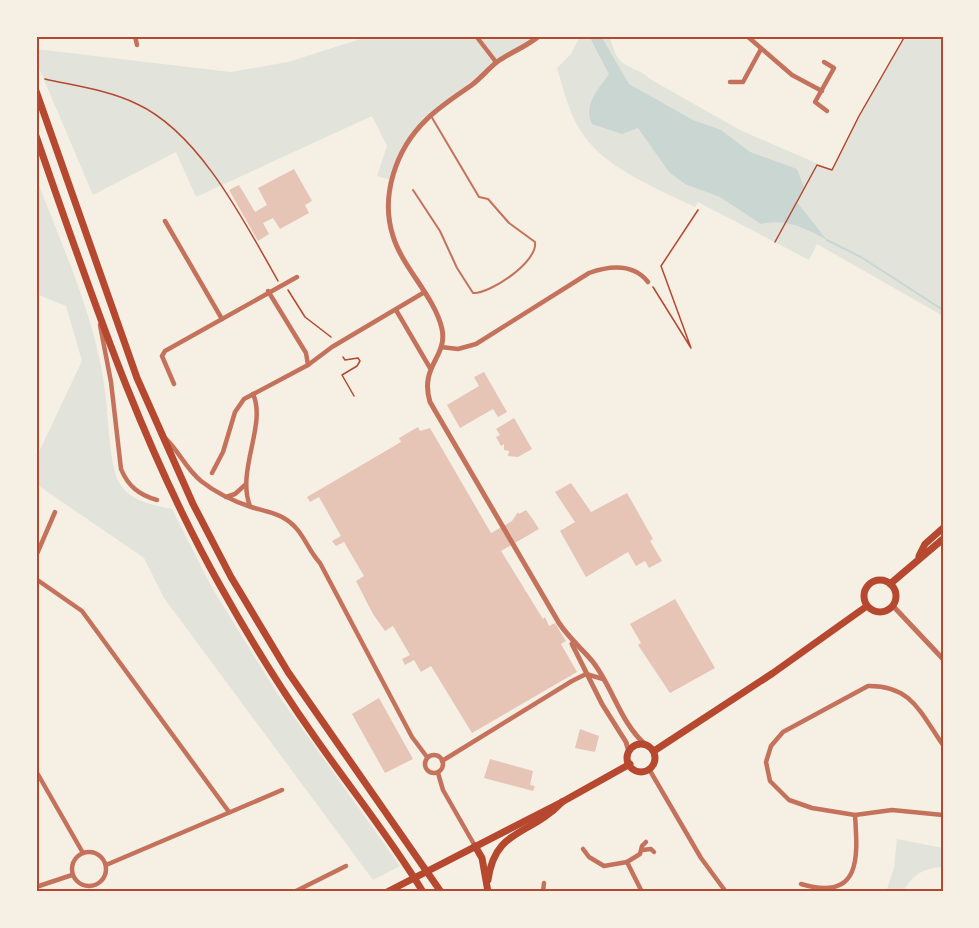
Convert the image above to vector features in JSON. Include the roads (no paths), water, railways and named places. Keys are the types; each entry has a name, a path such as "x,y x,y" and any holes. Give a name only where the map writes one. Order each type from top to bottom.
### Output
{"main road":[{"path":"36,91 113,312 161,434 193,504 220,556 288,672 441,892"},
{"path":"36,136 99,318 160,468 222,589 290,700 400,853 423,892"},
{"path":"890,584 919,556 925,544 943,528"},
{"path":"919,556 931,551 943,539"},
{"path":"882,580 890,584 896,594 893,606 880,612 867,606 864,594 869,584 882,580"},
{"path":"654,750 773,673 867,606"},
{"path":"636,745 646,745 654,750 655,761 649,769 636,770 630,764 629,753 636,745"},
{"path":"388,891 562,802 630,764"},
{"path":"488,892 490,860 497,849 550,815 562,802"},
{"path":"475,846 482,858 488,880"}],"street":[{"path":"135,36 137,45"},
{"path":"476,36 496,63"},
{"path":"539,36 522,50 496,63 486,74 431,116 404,148 391,180 388,213 395,242 442,328 441,347 430,368 427,380 430,402 570,639 586,674 626,742 629,753"},
{"path":"747,36 792,75 822,91"},
{"path":"730,82 743,82 761,50"},
{"path":"824,62 834,68 815,102 827,111"},
{"path":"165,221 222,319"},
{"path":"441,347 468,348 589,273 608,267 627,268 648,282"},
{"path":"174,384 162,356 165,351 268,291 297,277"},
{"path":"268,291 306,353 308,365"},
{"path":"212,473 223,452 235,412 244,399 308,365 423,293"},
{"path":"396,310 430,368"},
{"path":"99,318 111,382 121,469 126,481 135,490 145,497 157,500"},
{"path":"250,507 245,485 256,414 253,394"},
{"path":"161,434 199,480 225,497 284,518 309,543 312,554 320,562 412,738 428,758 426,769 431,773 438,773"},
{"path":"225,497 235,494 245,485"},
{"path":"36,556 55,512"},
{"path":"36,579 82,611 229,812"},
{"path":"893,606 943,659"},
{"path":"570,639 593,663 636,735 646,745"},
{"path":"442,761 586,674 603,679"},
{"path":"943,745 906,694 880,686 868,686 783,732 771,746 766,762 770,781 789,800 812,808 855,815 892,810 943,815"},
{"path":"428,758 435,755 442,761 443,766 438,773"},
{"path":"649,769 722,891"},
{"path":"36,771 83,853"},
{"path":"438,773 443,790 475,846"},
{"path":"106,865 282,790"},
{"path":"801,884 821,889 834,887 843,884 852,875 857,861 855,815"},
{"path":"583,849 589,857 604,866 627,862 640,854 646,842"},
{"path":"642,850 651,849 654,852"},
{"path":"83,853 95,853 106,865 106,876 95,886 83,886 72,875 73,863 83,853"},
{"path":"627,862 642,892"},
{"path":"294,892 346,866"},
{"path":"36,886 72,875"},
{"path":"543,892 544,883"},
{"path":"95,886 97,892"}],"lane":[{"path":"413,190 440,231 457,268 473,293 484,291 519,270 536,247 535,242 509,223 488,199 479,197 431,116"}],"waterway":[{"path":"827,240 861,257 943,310"}]}
